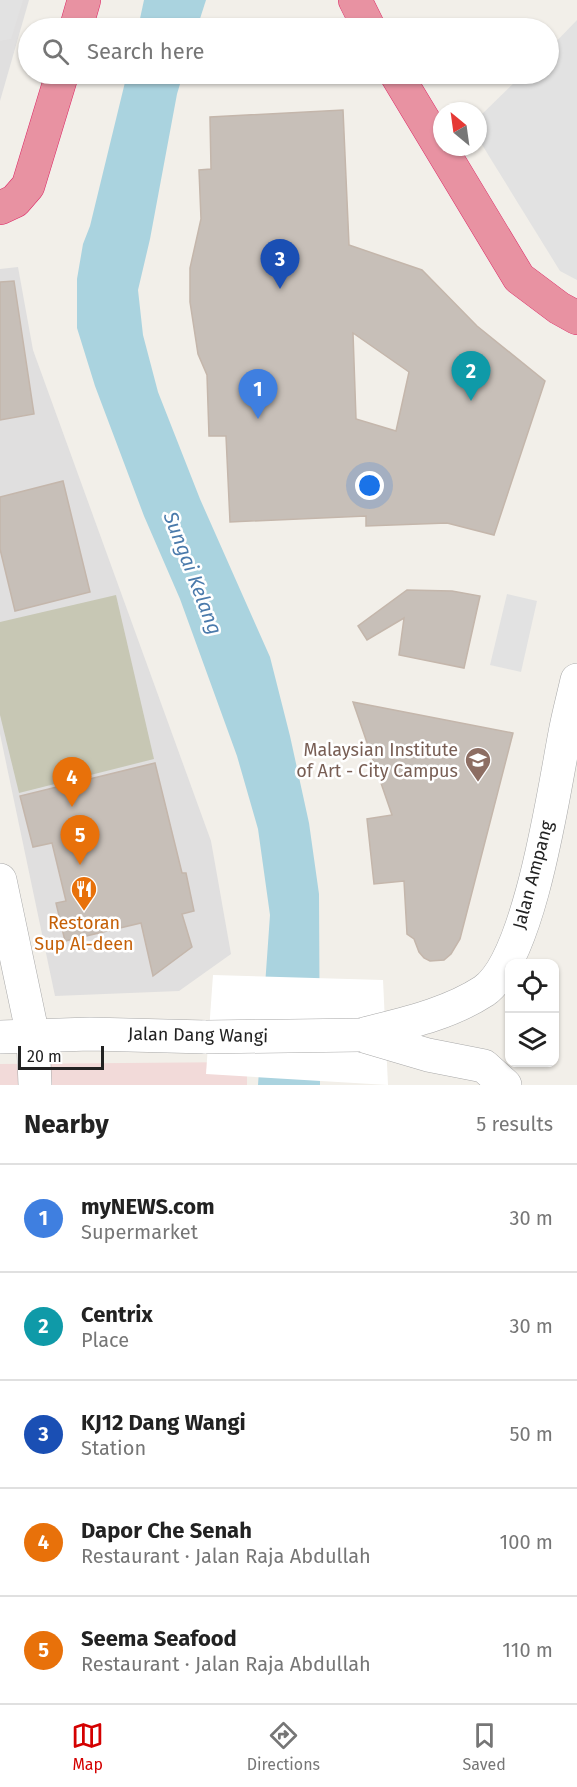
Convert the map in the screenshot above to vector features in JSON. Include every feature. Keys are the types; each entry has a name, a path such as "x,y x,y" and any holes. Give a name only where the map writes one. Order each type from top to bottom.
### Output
{"highway":[{"path":"79,18 84,0"},
{"path":"355,0 364,18"},
{"path":"0,208 15,201 28,186 59,84"},
{"path":"402,84 519,278 577,318"}],"street":[{"name":"Jalan Ampang","path":"360,1035 439,1013 485,990 503,972 523,924 536,882 577,680"},
{"path":"0,880 33,1036 35,1085"},
{"name":"Jalan Dang Wangi","path":"0,1037 90,1034 360,1035"},
{"path":"360,1035 428,1055 484,1066 505,1085"}],"shaded area":[{"path":"0,0 29,0 24,18 18,18 18,38 0,101"},
{"path":"0,0 23,0 11,39 0,41"},
{"path":"577,20 577,280 560,271 487,153 487,109 513,84 559,84 559,39"},
{"path":"18,267 33,350 211,841 231,954 179,991 55,996 0,734 0,269"},
{"path":"507,594 537,601 521,672 490,665"},
{"path":"116,595 154,759 19,793 0,715 0,622"},
{"path":"247,1062 247,1085 0,1085 0,1064"}],"water":[{"path":"144,0 206,0 200,18 140,18"},
{"name":"Sungai Kelang","path":"125,84 180,84 138,290 143,335 158,392 200,499 270,657 290,736 309,823 319,894 320,1085 258,1085 270,915 258,829 237,756 180,599 144,516 95,386 77,328 77,279 83,244 90,226"}],"pier":[{"path":"213,975 383,980 388,1085 206,1074"}],"building":[{"path":"343,110 349,245 422,270 477,326 545,381 494,535 447,523 366,526 366,516 230,522 226,436 209,436 207,375 198,354 190,302 190,268 201,219 199,170 211,169 210,117","holes":["353,333 409,372 396,431 356,419"]},
{"path":"14,281 34,414 0,420 0,282"},
{"path":"63,481 90,592 15,611 0,549 0,497"},
{"path":"407,590 452,591 480,596 464,668 399,655 404,618 367,640 358,626"},
{"path":"353,702 513,733 460,939 451,954 444,960 430,961 424,958 414,939 407,934 404,881 374,884 367,819 392,815"},
{"path":"155,763 182,873 186,873 194,911 182,914 192,947 153,976 141,923 65,941 56,903 66,901 52,843 33,847 20,796"}],"place":[{"name":"KJ12 Dang Wangi","path":"280,289"},
{"name":"Centrix","path":"471,401"},
{"name":"myNEWS.com","path":"258,419"},
{"name":"Malaysian Institute of Art - City Campus","path":"478,783"},
{"name":"Dapor Che Senah","path":"72,807"},
{"name":"Seema Seafood","path":"80,865"},
{"name":"Restoran Sup Al-deen","path":"84,912"}]}
